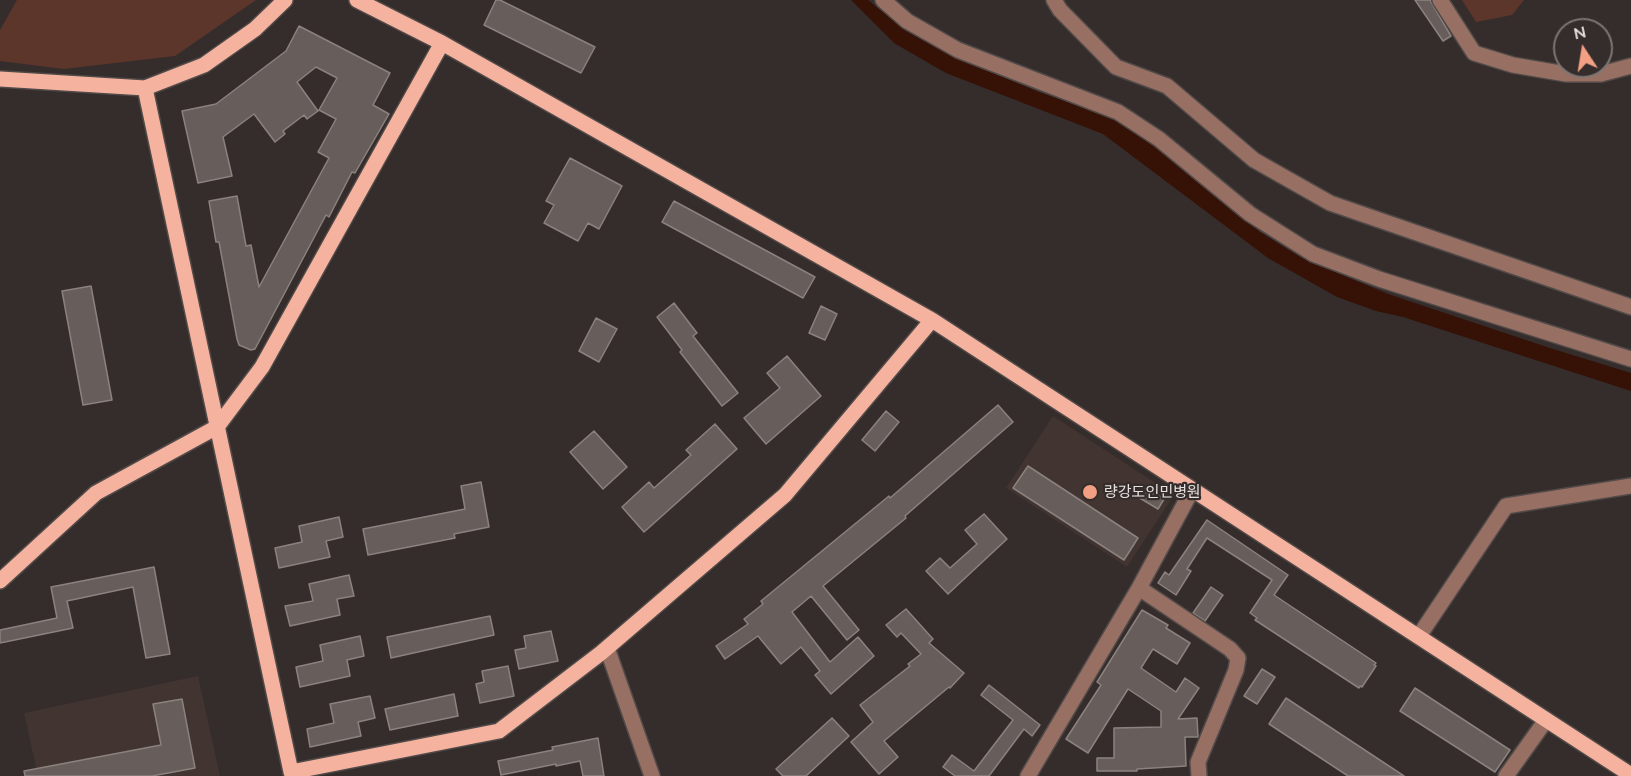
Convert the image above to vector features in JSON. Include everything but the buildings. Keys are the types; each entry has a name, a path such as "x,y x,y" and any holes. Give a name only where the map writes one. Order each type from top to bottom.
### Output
{"main road":[{"path":"0,79 145,88 204,64 255,29 285,0"},
{"path":"357,0 442,43 932,320 1631,775"},
{"path":"0,581 96,493 217,427 262,368 442,43"},
{"path":"145,88 289,774 317,772 499,731 607,648 785,495 932,320"}],"street":[{"path":"883,0 907,21 958,50 1118,112 1159,139 1250,214 1313,254 1379,279 1631,359"},
{"path":"1054,0 1060,10 1116,67 1167,86 1254,160 1330,203 1631,307"},
{"path":"1440,0 1474,53 1513,65 1566,74 1601,74 1631,66"},
{"path":"1419,636 1506,506 1631,486"},
{"path":"1028,776 1138,588 1192,490"},
{"path":"0,573 20,563"},
{"path":"1138,588 1230,649 1238,658 1236,670 1198,762 1199,776"},
{"path":"607,648 652,776"},
{"path":"1506,776 1546,720"}],"shaded area":[{"path":"17,0 256,0 175,56 64,69 0,61 0,30"},
{"path":"851,0 868,0 906,31 955,57 1039,92 1114,118 1156,145 1260,232 1302,258 1388,294 1631,373 1631,391 1337,297 1268,258 1103,134 946,73 894,43"},
{"path":"1462,0 1524,0 1512,15 1476,22"},
{"name":"량강도인민병원","path":"1053,416 1174,495 1127,567 1006,488"},
{"path":"198,676 220,776 38,776 24,713"}],"place":[{"name":"량강도인민병원","path":"1090,492"}]}
